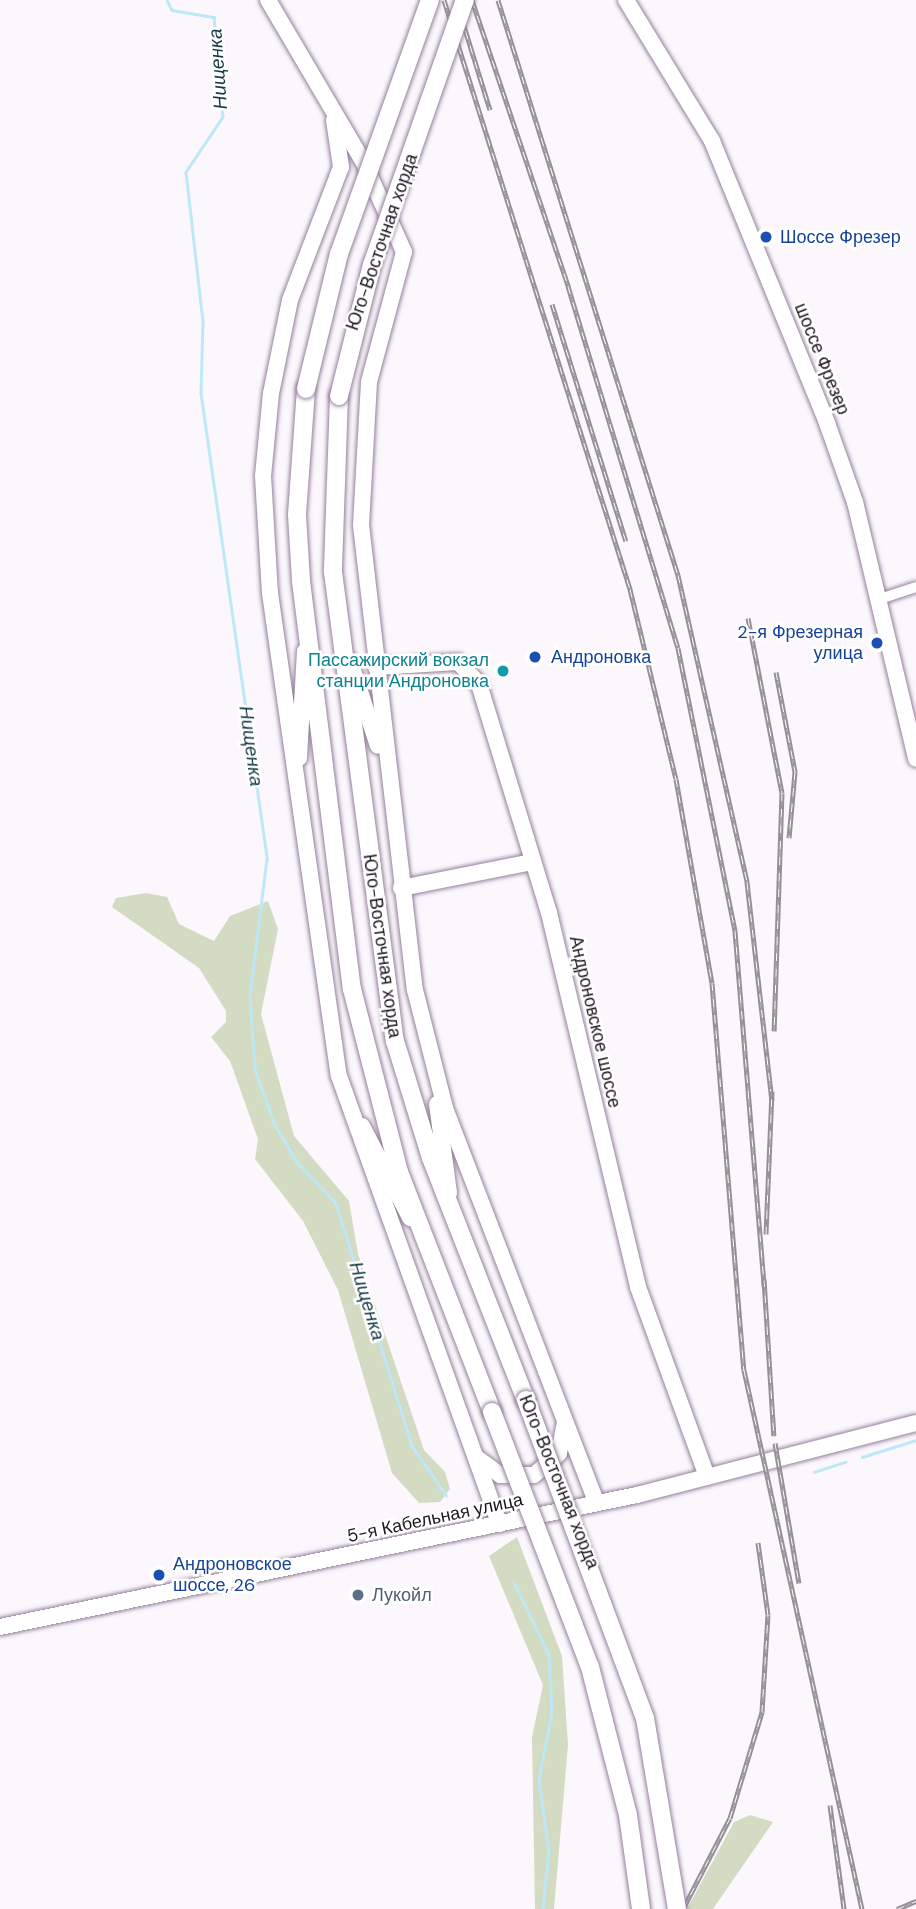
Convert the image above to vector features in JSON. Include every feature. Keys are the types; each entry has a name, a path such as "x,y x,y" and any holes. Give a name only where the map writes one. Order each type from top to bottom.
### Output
{"main road":[{"name":"Юго-Восточная хорда","path":"430,0 339,254 306,389 297,515 307,624 363,1052 437,1270 590,1667 628,1815 641,1909"},
{"name":"Юго-Восточная хорда","path":"465,0 372,265 339,396 331,509 341,635 395,1041 452,1213 641,1705 663,1798 677,1909"}],"street":[{"path":"268,0 330,104 399,233 403,269 369,382 361,475 376,667 401,888 432,1061 452,1213"},
{"name":"шоссе Фрезер","path":"626,0 712,141 741,206 827,423 877,600 916,759"},
{"path":"330,104 341,167 279,344 263,475 270,593 325,1014 343,1090 499,1524"},
{"path":"324,211 356,191 386,208"},
{"path":"877,600 916,587"},
{"path":"296,794 307,624"},
{"path":"341,635 389,778"},
{"name":"Андроновское шоссе","path":"376,667 458,662 474,673 532,862 638,1286 707,1477"},
{"path":"401,888 532,862"},
{"path":"432,1061 597,1503"},
{"path":"343,1090 437,1270"},
{"path":"471,1446 492,1472 534,1475 562,1445 562,1412"},
{"name":"5-я Кабельная улица","path":"0,1627 597,1503 916,1423"}],"green space":[{"path":"146,893 167,897 179,924 214,941 230,916 268,901 278,929 261,1014 294,1136 349,1201 358,1254 424,1450 445,1472 450,1489 440,1502 419,1503 392,1473 338,1290 303,1221 255,1159 258,1139 230,1061 211,1037 226,1022 226,1011 199,968 112,907 116,898"},
{"path":"517,1537 562,1656 568,1745 554,1909 535,1909 532,1737 543,1685 489,1556"},
{"path":"750,1815 773,1822 713,1909 687,1909 734,1822"}],"waterway":[{"name":"Нищенка","path":"167,0 172,10 214,17 223,117 186,172 203,322 201,393 267,859 250,995 255,1069 274,1123 297,1162 336,1203 412,1446 446,1495"},
{"path":"862,1457 916,1440"},
{"path":"814,1472 845,1462"},
{"name":"Нищенка","path":"514,1582 549,1655 552,1713 539,1780 549,1851 543,1909"}],"railway":[{"path":"444,0 630,589 676,779 712,983 744,1370 862,1909"},
{"path":"456,0 490,110"},
{"path":"472,0 568,286 678,648 735,931 764,1287"},
{"path":"498,0 678,575 747,882 772,1101"},
{"path":"552,304 626,541"},
{"path":"748,618 782,793 774,1031"},
{"path":"776,672 795,772 789,838"},
{"path":"766,1234 772,1091"},
{"path":"764,1279 774,1436"},
{"path":"775,1443 799,1583"},
{"path":"683,1909 730,1818 762,1712 768,1615 758,1543"},
{"path":"830,1805 844,1909"},
{"path":"897,1909 916,1901"}],"place":[{"name":"Шоссе Фрезер","path":"766,237"},
{"name":"2-я Фрезерная улица","path":"877,643"},
{"name":"Андроновка","path":"535,657"},
{"name":"Пассажирский вокзал станции Андроновка","path":"503,671"},
{"name":"Андроновское шоссе, 26","path":"159,1575"},
{"name":"Лукойл","path":"358,1595"}]}
